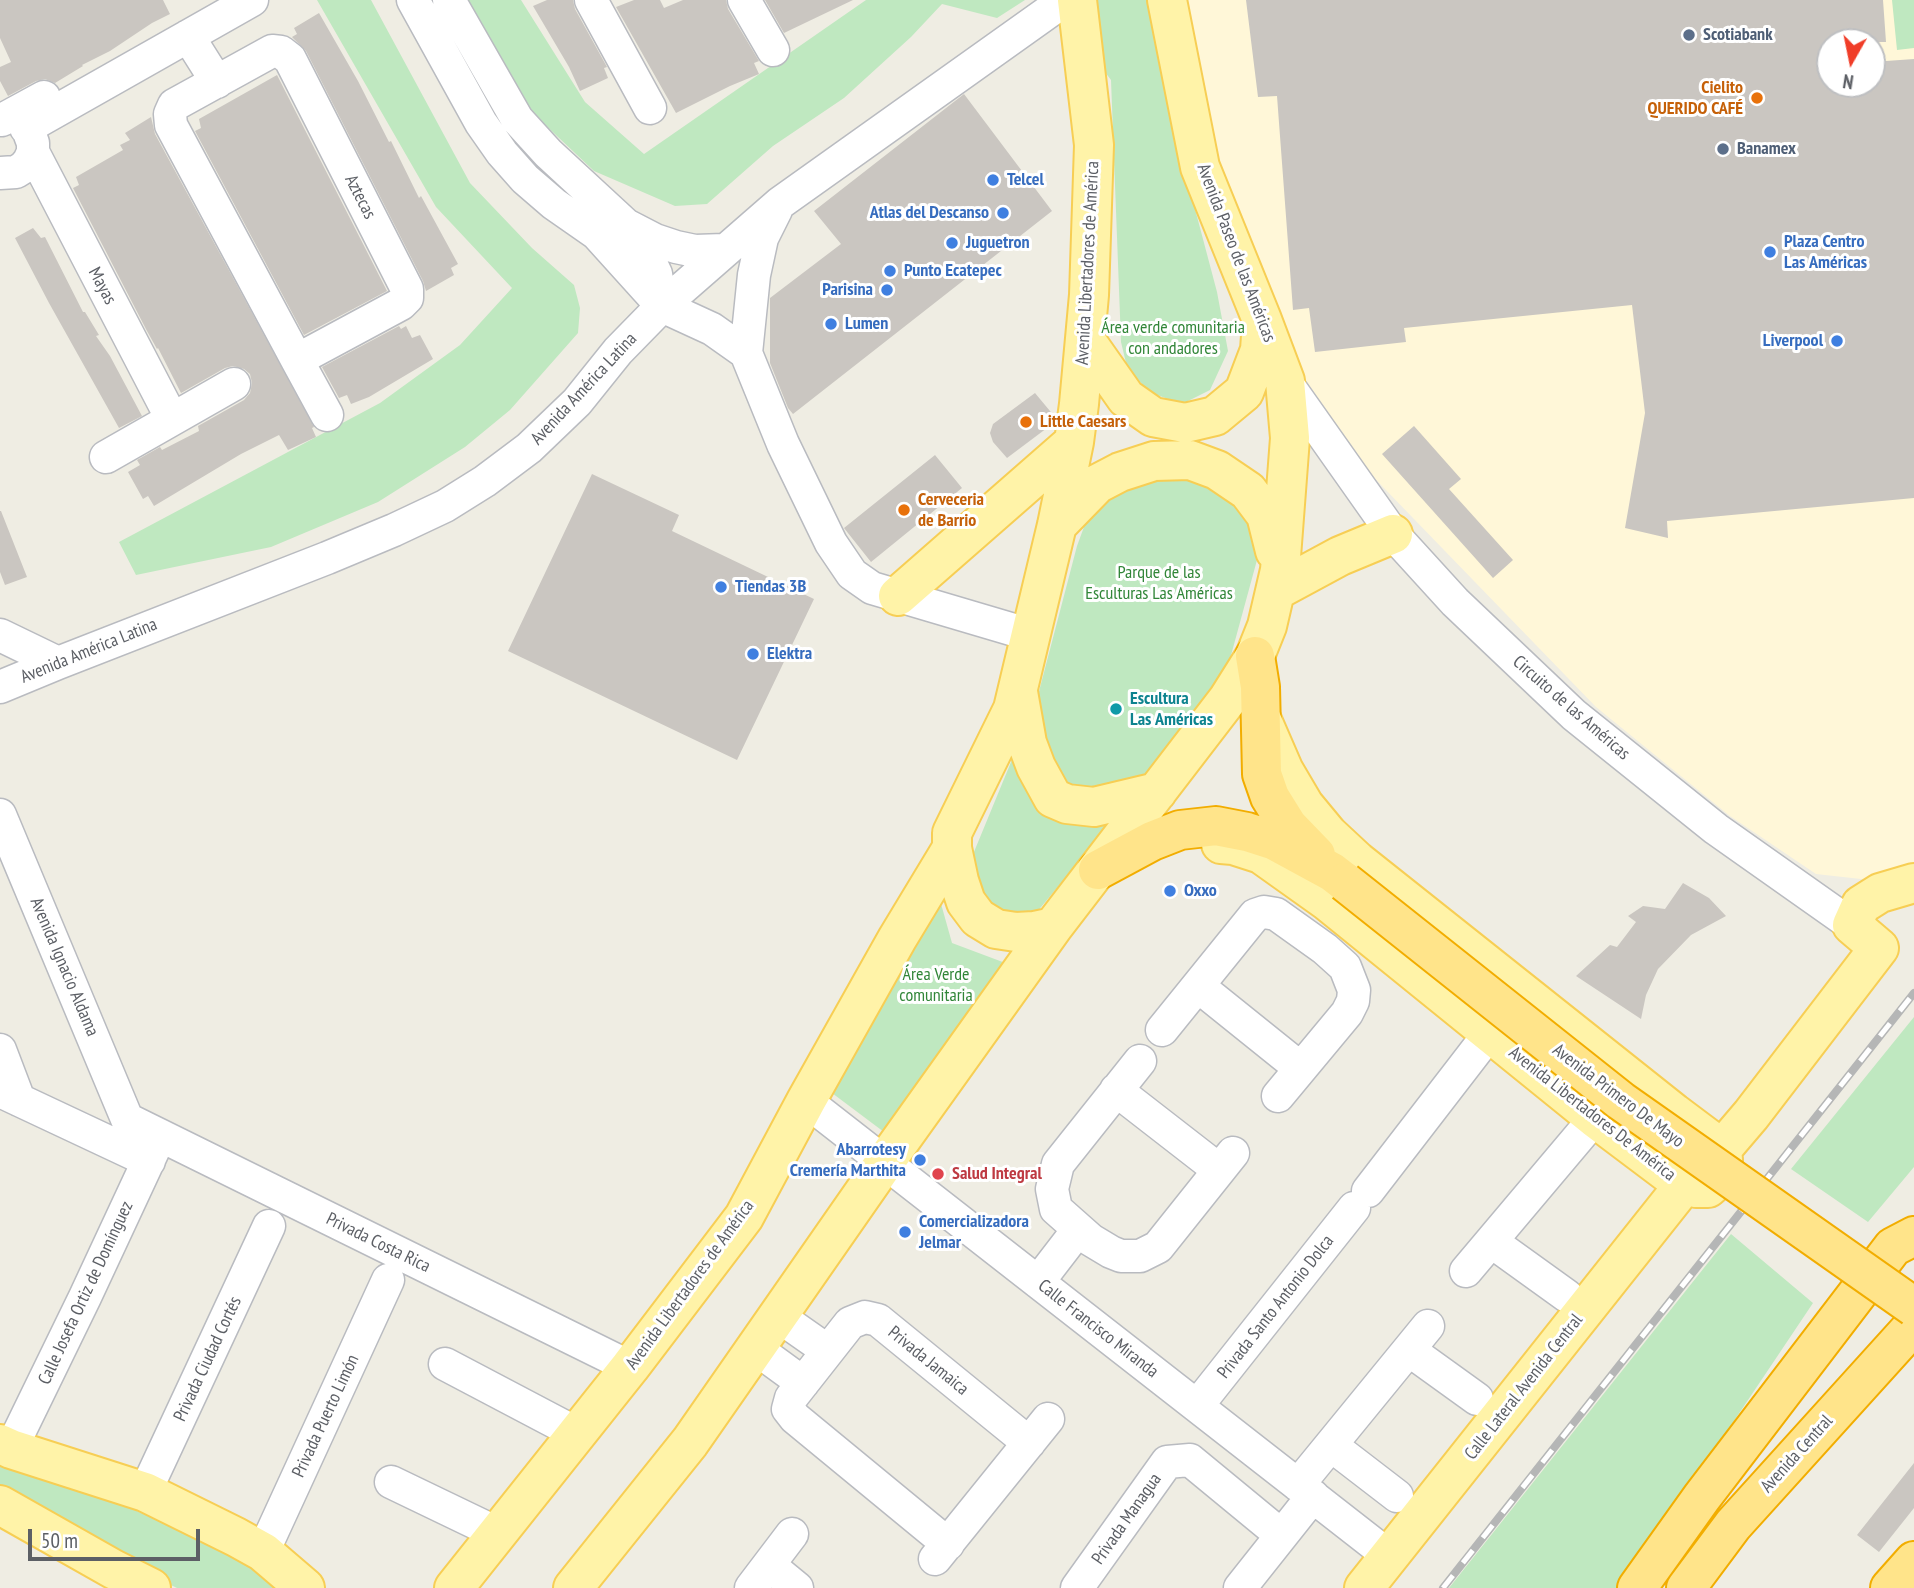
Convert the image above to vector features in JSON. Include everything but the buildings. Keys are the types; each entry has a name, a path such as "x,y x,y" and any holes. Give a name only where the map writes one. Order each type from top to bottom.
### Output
{"highway":[{"name":"Avenida Primero De Mayo","path":"1255,656 1259,687 1262,774 1270,797 1338,893"},
{"name":"Avenida Primero De Mayo","path":"1098,870 1152,841 1180,830 1216,826 1275,841 1338,893 1621,1101 1914,1307"},
{"path":"1637,1588 1702,1497 1893,1247 1914,1236"},
{"name":"Avenida Central","path":"1686,1588 1733,1525 1914,1325"},
{"path":"1890,1588 1914,1561"}],"main road":[{"name":"Avenida Libertadores de América","path":"1057,525 1074,442 1089,295 1094,145 1077,0"},
{"name":"Avenida Paseo de las Américas","path":"1167,0 1200,167 1285,381"},
{"path":"1086,341 1126,398 1153,417 1185,424 1215,416 1244,392 1260,350 1262,320"},
{"path":"573,1588 690,1442 1053,927 1228,699 1255,656 1267,626 1278,580 1290,438 1285,381"},
{"path":"898,596 1074,442"},
{"path":"1053,927 1034,932 1016,932 996,929 978,918 966,902 952,848 953,833 1013,709 1057,525 1097,485 1119,472 1154,461 1190,460 1217,470 1248,491 1266,515 1278,580"},
{"path":"1278,580 1393,534"},
{"path":"1018,690 1027,743 1036,767 1053,798 1067,804 1094,807 1157,792"},
{"path":"1260,716 1284,771 1304,805 1328,834 1368,870 1722,1149 1879,947 1852,926 1861,905 1880,893 1914,883"},
{"name":"Avenida Libertadores de América","path":"454,1588 630,1367 744,1217 897,939 952,848"},
{"name":"Avenida Libertadores De América","path":"1338,893 1489,1034 1684,1185 1708,1188 1716,1181 1722,1171 1722,1149"},
{"name":"Calle Lateral Avenida Central","path":"1364,1588 1684,1185"},
{"path":"6,1447 145,1492 264,1552 305,1588"},
{"path":"0,1506 108,1579 151,1588"}],"street":[{"path":"412,0 481,123 524,179 597,234 662,306 712,329 746,353"},
{"path":"449,0 517,119 548,153 626,225 646,253 656,274 662,306"},
{"path":"591,0 650,108"},
{"path":"744,0 772,50"},
{"name":"Avenida América Latina","path":"0,687 394,530 446,506 485,481 529,448 577,402 662,306 780,203 1065,0"},
{"path":"15,130 188,36 234,3"},
{"path":"15,130 234,3"},
{"path":"188,36 217,82"},
{"name":"Aztecas","path":"297,360 401,304 407,298 407,289 290,59 282,52 272,51 174,105 170,114 171,125 297,360 327,415"},
{"path":"0,173 16,172 29,161 15,130"},
{"name":"Mayas","path":"15,130 172,419"},
{"path":"780,203 762,237 754,275 746,353 783,444 831,543 852,574 872,588 1031,635"},
{"path":"626,225 676,247 695,251 724,250"},
{"path":"623,264 631,303 625,345 668,328 712,329"},
{"name":"Circuito de las Américas","path":"1285,381 1393,534 1455,602 1574,715 1716,830 1852,926"},
{"path":"106,457 234,384"},
{"path":"0,635 58,663"},
{"name":"Avenida Ignacio Aldama","path":"0,814 127,1119"},
{"path":"1315,942 1338,893"},
{"path":"1162,1030 1255,915 1264,912 1276,915 1345,967 1352,979 1354,990 1353,1001 1347,1013 1279,1096"},
{"path":"1198,986 1300,1068"},
{"name":"Privada Santo Antonio Dolca","path":"1197,1406 1489,1034"},
{"path":"0,1050 10,1095 155,1148"},
{"path":"1116,1090 1226,1161 1158,1247 1140,1256 1121,1256 1085,1235 1056,1209 1053,1181 1058,1164 1116,1090 1140,1061"},
{"name":"Calle Francisco Miranda","path":"806,1101 1389,1556"},
{"path":"1466,1271 1595,1118"},
{"name":"Privada Costa Rica","path":"127,1119 155,1148 630,1367"},
{"name":"Calle Josefa Ortiz de Domínguez","path":"6,1447 155,1148"},
{"name":"Privada Ciudad Cortés","path":"145,1492 269,1226"},
{"path":"1044,1287 1085,1235"},
{"path":"1492,1242 1567,1296"},
{"name":"Privada Puerto Limón","path":"264,1552 388,1280"},
{"path":"778,1316 828,1351"},
{"name":"Privada Jamaica","path":"865,1317 878,1320 1039,1431 941,1552 794,1418 788,1409 790,1398 803,1383 850,1323 865,1317"},
{"path":"1240,1588 1281,1535 1332,1446 1418,1338 1477,1399"},
{"path":"755,1348 803,1383"},
{"path":"444,1364 576,1433"},
{"path":"1332,1446 1397,1496"},
{"name":"Privada Managua","path":"1077,1588 1167,1462 1190,1460 1281,1535"},
{"path":"391,1482 497,1533"},
{"path":"792,1534 760,1577 797,1588"}],"shaded area":[{"path":"1183,0 1914,0 1914,870 1895,877 1861,879 1816,874 1730,816 1596,707 1352,455 1284,345 1227,199 1195,83"}],"green space":[{"path":"317,0 371,0 470,183 532,248 574,285 580,308 578,333 510,410 465,447 378,502 271,547 136,575 119,542 380,403 460,345 512,288 436,207"},
{"path":"467,0 521,0 585,102 644,154 866,0 1025,0 997,18 942,4 911,37 844,98 773,146 707,204 675,206 594,171 522,103"},
{"name":"Área verde comunitaria con andadores","path":"1085,0 1156,0 1190,190 1217,292 1228,351 1210,390 1182,404 1149,392 1127,367 1121,342 1111,80 1092,55"},
{"path":"1892,0 1914,0 1914,48 1897,50"},
{"name":"Parque de las Esculturas Las Américas","path":"1179,463 1246,493 1257,560 1227,670 1114,819 1027,924 993,927 962,881 1037,699 1077,546 1099,486"},
{"name":"Área Verde comunitaria","path":"938,893 952,943 1008,964 884,1132 824,1087"},
{"path":"1914,1017 1914,1167 1868,1222 1791,1169"},
{"path":"1731,1234 1813,1303 1622,1588 1449,1588"},
{"path":"0,1461 105,1496 199,1540 289,1588 177,1588 132,1566 0,1488"}],"railway":[{"path":"1443,1588 1914,993"}],"place":[{"name":"Scotiabank","path":"1689,35"},
{"name":"Cielito QUERIDO CAFÉ","path":"1757,98"},
{"name":"Banamex","path":"1723,149"},
{"name":"Telcel","path":"993,180"},
{"name":"Atlas del Descanso","path":"1003,213"},
{"name":"Juguetron","path":"952,243"},
{"name":"Plaza Centro Las Américas","path":"1770,252"},
{"name":"Punto Ecatepec","path":"890,271"},
{"name":"Parisina","path":"887,290"},
{"name":"Lumen","path":"831,324"},
{"name":"Liverpool","path":"1837,341"},
{"name":"Little Caesars","path":"1026,422"},
{"name":"Cerveceria de Barrio","path":"904,510"},
{"name":"Tiendas 3B","path":"721,587"},
{"name":"Elektra","path":"753,654"},
{"name":"Escultura Las Américas","path":"1116,709"},
{"name":"Oxxo","path":"1170,891"},
{"name":"Abarrotesy Cremería Marthita","path":"920,1160"},
{"name":"Salud Integral","path":"938,1174"},
{"name":"Comercializadora Jelmar","path":"905,1232"}]}
